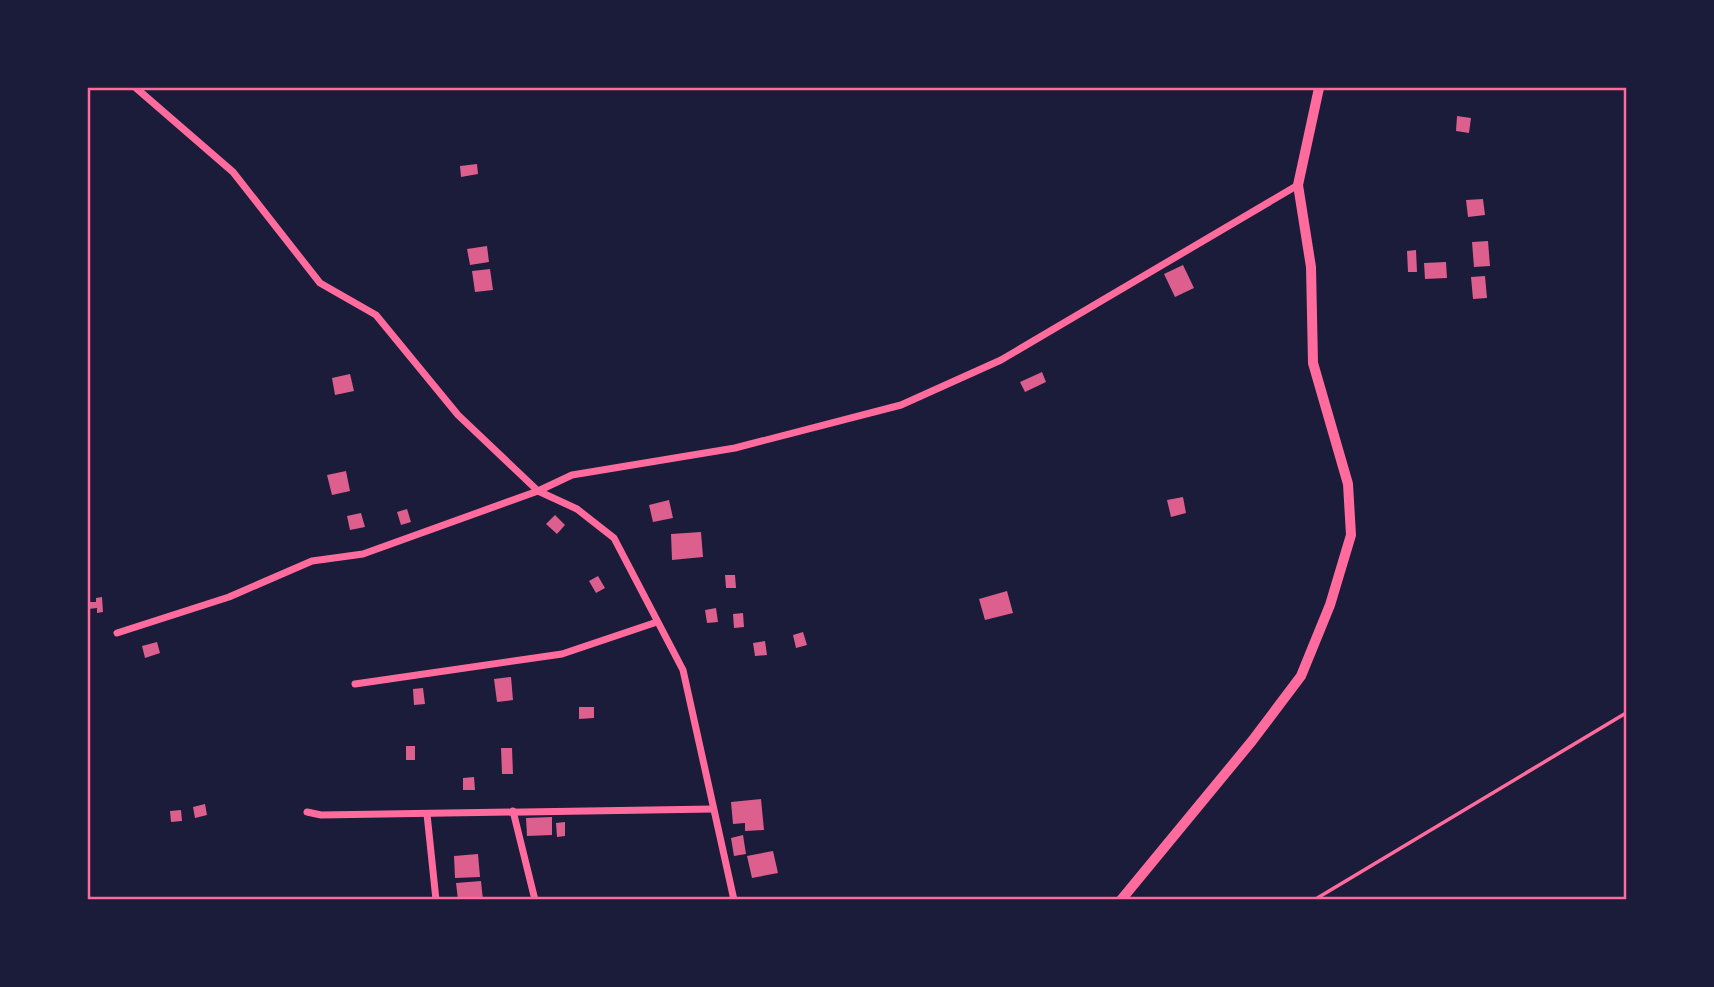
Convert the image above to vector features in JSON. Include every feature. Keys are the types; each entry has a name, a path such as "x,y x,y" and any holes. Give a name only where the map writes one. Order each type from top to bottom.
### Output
{"street":[{"path":"135,88 233,172 320,283 376,315 458,415 538,491 577,509 614,538 683,670 734,900"},
{"path":"1121,900 1252,741 1301,676 1330,606 1351,535 1348,484 1313,363 1311,267 1298,185 1319,88"},
{"path":"117,633 229,597 312,561 363,554 538,491 572,475 735,448 901,405 1001,360 1298,185"},
{"path":"355,684 562,654 657,622"},
{"path":"307,812 321,815 713,809"},
{"path":"513,811 535,900"},
{"path":"426,814 436,900"}],"lane":[{"path":"1314,900 1626,713"}],"building":[{"path":"1457,116 1471,118 1469,133 1456,131"},
{"path":"477,164 478,174 461,177 460,166"},
{"path":"1483,199 1485,215 1468,217 1466,200"},
{"path":"1488,241 1490,266 1474,267 1472,242"},
{"path":"487,246 489,262 470,265 467,249"},
{"path":"1416,250 1417,272 1408,272 1407,251"},
{"path":"1446,262 1447,278 1425,279 1424,263"},
{"path":"1183,265 1194,288 1175,297 1164,274"},
{"path":"490,269 493,290 475,292 472,271"},
{"path":"1485,276 1487,298 1473,299 1471,277"},
{"path":"1042,372 1046,382 1025,392 1020,382"},
{"path":"350,374 354,391 335,395 332,378"},
{"path":"346,471 350,491 332,495 327,475"},
{"path":"1183,497 1186,513 1171,517 1167,500"},
{"path":"669,500 673,518 653,522 649,505"},
{"path":"407,509 411,522 401,525 397,512"},
{"path":"361,513 365,527 350,530 347,516"},
{"path":"555,515 565,525 557,534 546,524"},
{"path":"701,532 703,557 672,560 671,534"},
{"path":"725,575 735,575 736,588 726,588"},
{"path":"598,576 605,588 596,593 589,581"},
{"path":"1007,591 1013,613 985,620 979,599"},
{"path":"102,597 103,612 97,613 97,608 88,609 88,602 96,602 96,598"},
{"path":"716,608 718,622 707,623 705,610"},
{"path":"743,613 744,627 734,628 733,614"},
{"path":"803,632 807,645 796,648 793,635"},
{"path":"765,641 767,655 755,656 753,643"},
{"path":"157,642 160,653 145,658 142,646"},
{"path":"511,677 513,700 497,702 494,679"},
{"path":"423,688 425,704 414,705 413,689"},
{"path":"579,707 594,707 594,718 579,719"},
{"path":"406,746 415,746 415,760 406,760"},
{"path":"501,748 512,748 513,774 502,774"},
{"path":"474,777 475,790 463,790 463,778"},
{"path":"761,799 764,830 745,831 745,823 733,824 731,802"},
{"path":"205,804 207,815 195,818 193,807"},
{"path":"181,810 182,821 171,822 170,811"},
{"path":"552,817 552,835 527,836 526,818"},
{"path":"565,822 565,836 557,837 556,823"},
{"path":"743,835 746,854 734,856 731,838"},
{"path":"773,851 778,873 752,878 747,856"},
{"path":"478,854 480,877 455,878 454,856"},
{"path":"481,881 483,900 458,900 456,883"}]}
